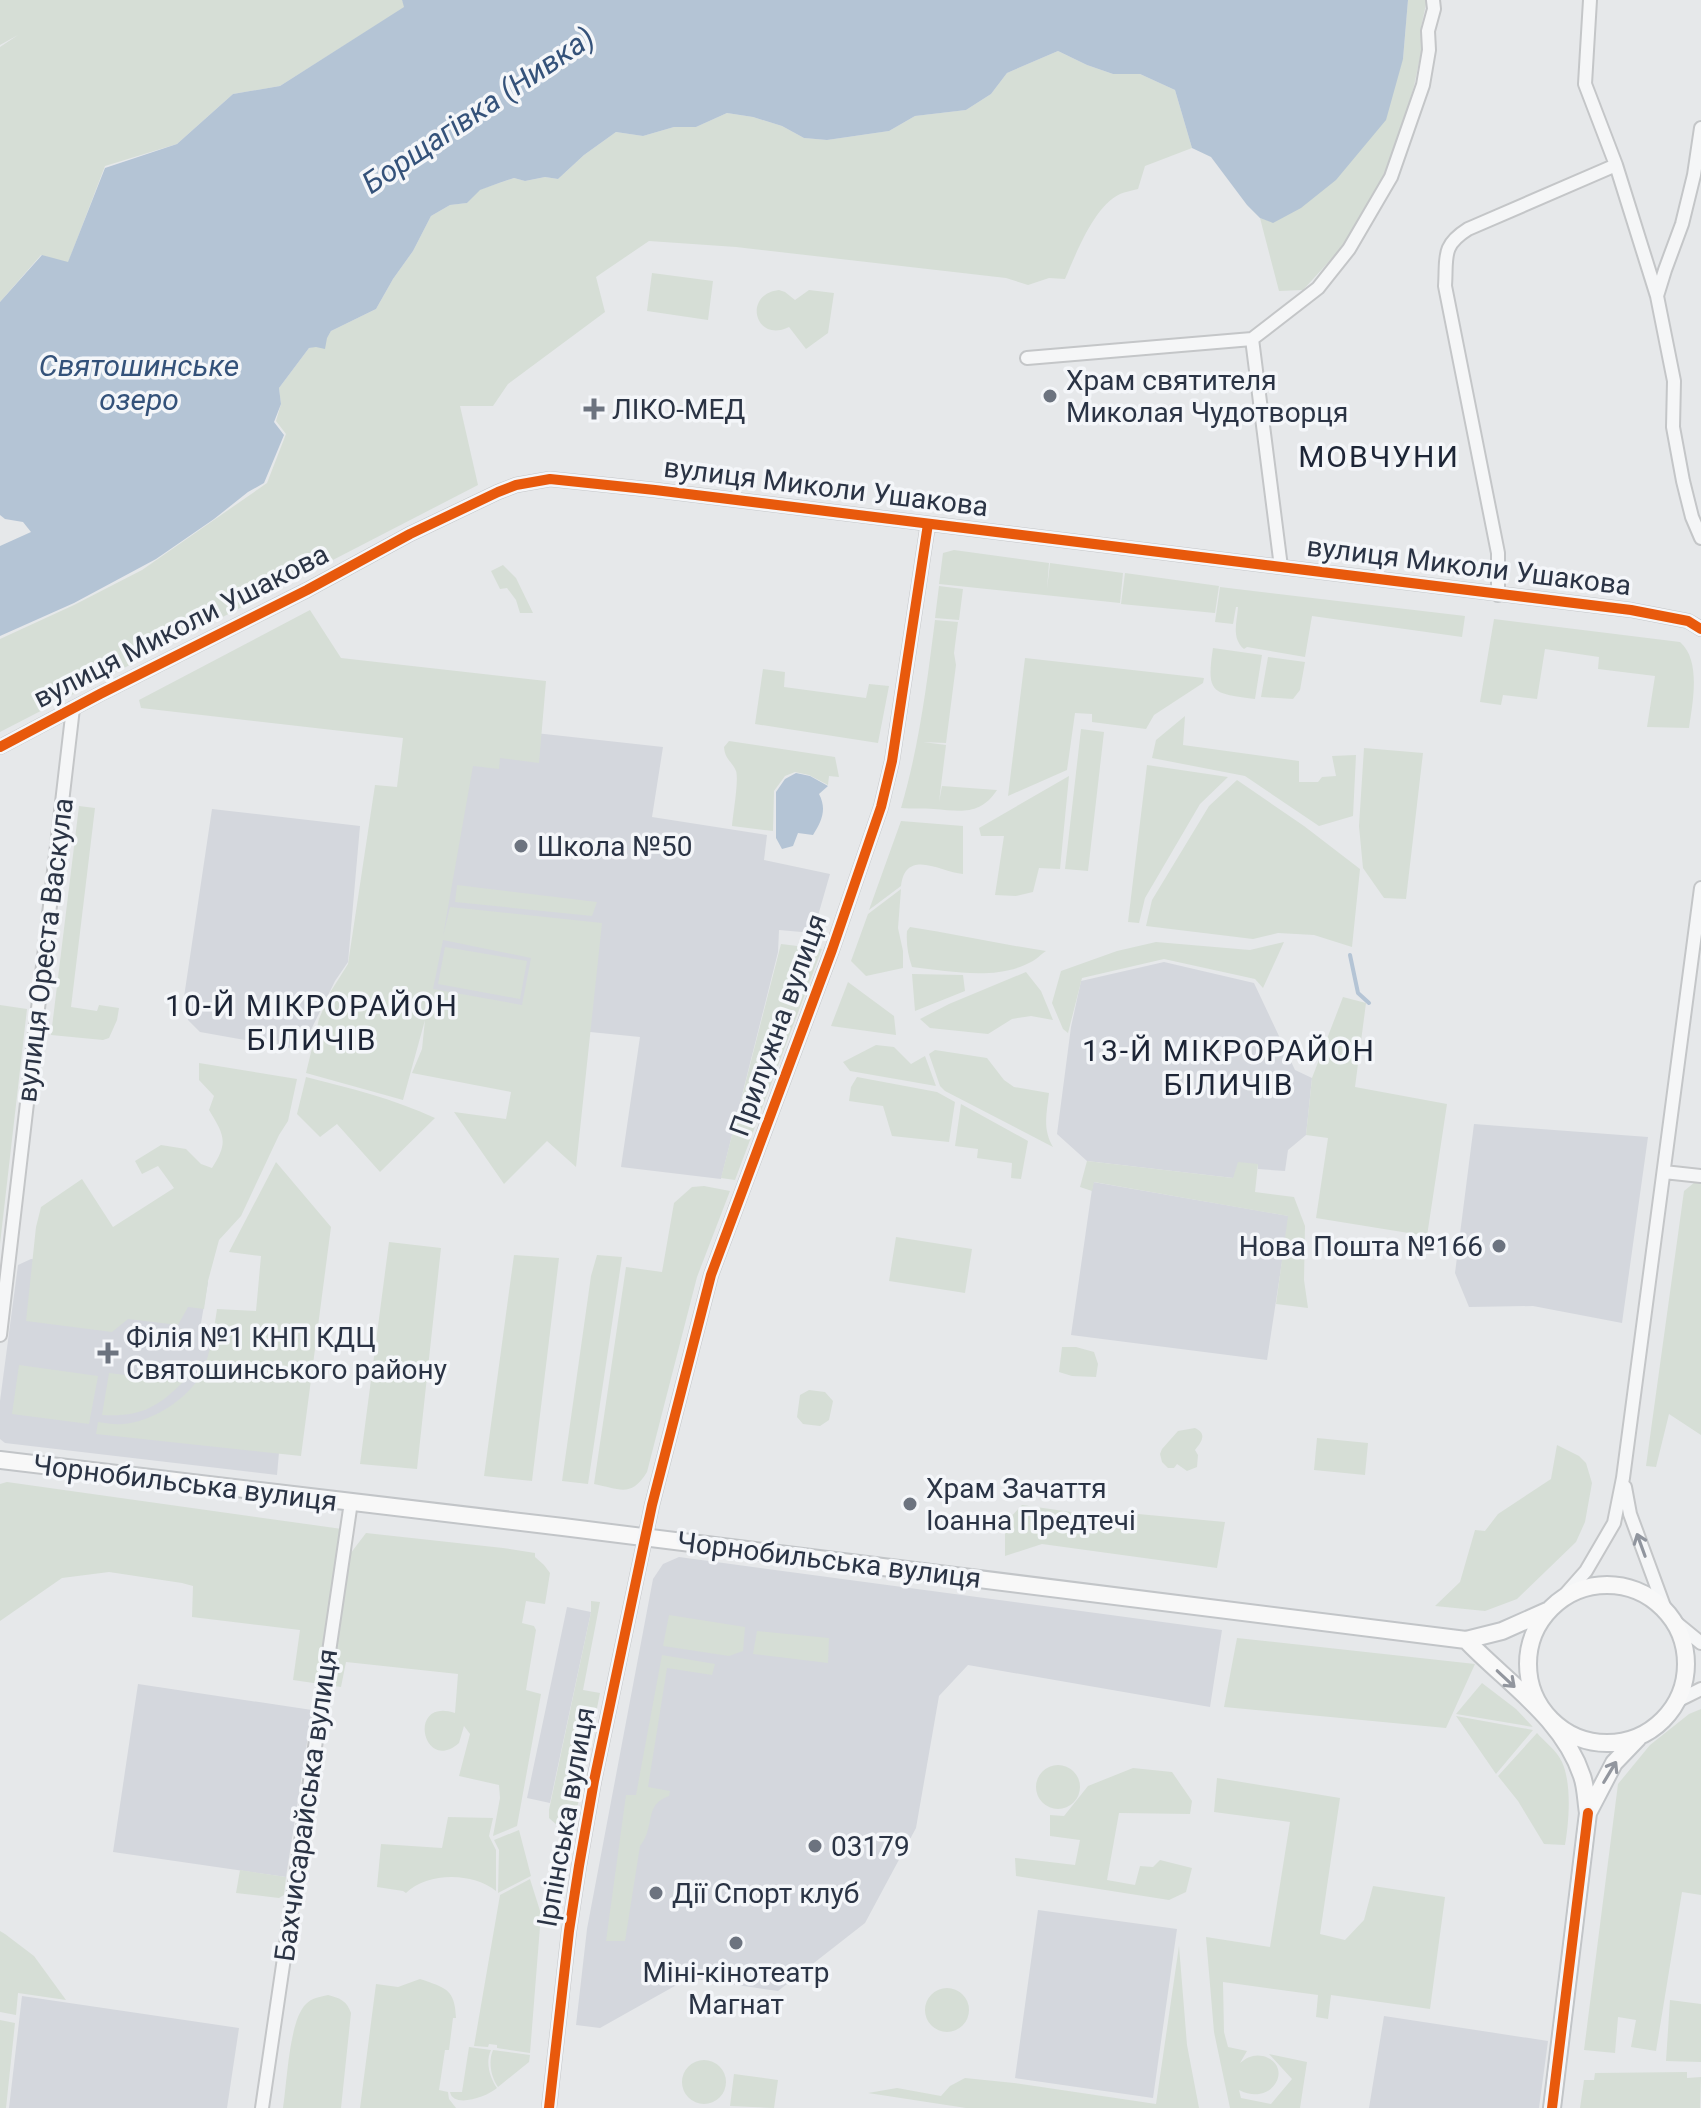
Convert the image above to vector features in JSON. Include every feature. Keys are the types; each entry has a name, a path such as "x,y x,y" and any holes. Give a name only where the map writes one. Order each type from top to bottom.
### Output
{"main road":[{"name":"Чорнобильська вулиця","path":"0,1460 1466,1640 1502,1631 1547,1611"},
{"path":"1552,2108 1588,1813 1582,1776 1567,1745 1534,1697 1528,1675 1528,1652 1535,1630 1547,1611 1563,1597 1598,1585 1622,1586 1645,1594 1670,1615 1685,1646 1686,1673 1679,1700 1663,1721 1639,1737 1614,1763 1588,1813"},
{"path":"1466,1640 1566,1733 1589,1742 1615,1744 1639,1737"}],"street":[{"path":"1027,358 1252,339 1318,288 1349,249 1391,177 1423,85 1433,0"},
{"path":"1590,0 1585,84 1616,165 1657,296 1674,381 1673,427 1692,517 1701,538"},
{"path":"1657,296 1682,224 1701,128"},
{"path":"1498,595 1498,553 1445,286 1447,250 1453,239 1468,229 1616,165"},
{"path":"1252,339 1281,567"},
{"name":"вулиця Миколи Ушакова","path":"0,747 410,534 498,492 516,485 550,479 1631,610 1688,621 1701,629"},
{"name":"Прилужна вулиця","path":"647,1538 655,1492 711,1275 832,950 881,807 892,761 928,524"},
{"name":"вулиця Ореста Васкула","path":"0,1335 73,708"},
{"path":"1563,1597 1586,1571 1614,1523 1623,1478 1701,888"},
{"path":"1664,1172 1701,1176"},
{"path":"1623,1478 1630,1514 1670,1615 1701,1643"},
{"name":"Бахчисарайська вулиця","path":"262,2108 351,1502"},
{"name":"Ірпінська вулиця","path":"549,2108 579,1866 594,1781 647,1538"},
{"path":"1679,1700 1701,1689"}],"shaded area":[{"path":"0,0 402,0 405,7 280,86 233,94 177,144 105,166 68,263 41,255 0,302 0,47 18,35 0,45"},
{"path":"1408,0 1427,0 1421,27 1421,53 1387,173 1345,244 1303,290 1279,291 1260,218 1273,222 1403,59"},
{"path":"1058,51 1113,74 1140,74 1175,90 1192,148 1145,166 1138,189 1120,194 1102,209 1087,232 1065,279 1049,278 1028,285 1006,278 736,247 649,241 596,277 605,312 508,384 493,406 460,406 478,485 0,732 0,639 142,570 267,483 286,434 276,421 281,404 279,388 309,348 322,342 331,331 376,309 431,216 450,205 467,203 479,190 514,178 525,181 545,177 558,179 616,132 643,136 674,127 696,127 727,113 782,126 804,138 827,140 889,131 915,116 966,110 991,94 1007,73"},
{"path":"652,273 713,281 708,320 647,311"},
{"path":"779,290 795,300 809,290 834,293 828,333 806,349 789,327 777,330 761,324 757,316 760,300 767,293"},
{"path":"954,550 1049,563 1047,589 1050,563 1123,573 1120,603 939,584 943,553"},
{"path":"503,565 516,578 533,613 520,613 516,600 507,588 500,589 491,571"},
{"path":"1125,573 1219,586 1215,613 1121,604"},
{"path":"939,586 963,589 959,620 935,618"},
{"path":"1220,587 1465,616 1462,637 1312,616 1305,657 1244,649 1236,635 1238,607 1233,624 1215,622"},
{"path":"310,610 341,658 546,681 539,763 500,758 499,769 473,766 443,936 450,907 602,923 576,1167 547,1141 504,1184 454,1112 506,1119 511,1092 412,1073 422,1049 425,1020 403,1100 306,1073 319,1019 331,991 348,964 375,785 397,787 403,738 141,708 139,700","holes":["443,940 531,958 522,1005 433,989"]},
{"path":"1494,619 1680,642 1687,650 1693,670 1689,728 1647,727 1655,676 1598,669 1599,657 1545,649 1537,699 1503,695 1501,705 1480,702"},
{"path":"935,620 958,622 954,653 956,665 946,743 923,742 946,745 939,802 942,786 997,790 984,804 969,810 901,808 918,738"},
{"path":"1213,648 1262,655 1255,699 1229,695 1215,688 1211,675"},
{"path":"1268,657 1305,662 1300,690 1293,699 1261,697"},
{"path":"1025,658 1204,678 1203,683 1154,715 1146,729 1092,722 1092,714 1075,713 1067,770 1008,796"},
{"path":"763,669 785,672 784,687 866,698 869,684 889,686 878,743 755,724"},
{"path":"1185,716 1183,745 1299,761 1299,782 1318,782 1322,777 1336,776 1332,756 1356,755 1353,816 1319,826 1245,776 1152,758 1156,740"},
{"name":"Школа №50","path":"491,728 663,747 652,817 767,835 764,860 830,874 813,933 779,930 778,952 721,1179 621,1167 640,1037 372,1010 405,780"},
{"path":"1081,729 1104,732 1088,871 1065,869"},
{"path":"729,741 835,757 839,777 829,776 828,785 795,772 785,776 774,791 773,831 732,826 737,775 724,747"},
{"path":"1364,748 1423,753 1406,899 1384,898 1363,868 1359,826"},
{"path":"1147,765 1228,777 1200,804 1145,898 1139,923 1128,922"},
{"path":"1069,776 1060,869 1039,868 1033,892 1016,896 995,895 1004,836 981,836 979,828"},
{"path":"1237,780 1360,869 1352,947 1314,935 1278,933 1253,939 1146,926 1152,900 1209,806"},
{"path":"79,806 95,808 71,1007 97,1011 99,1005 119,1008 109,1038 103,1040 51,1035"},
{"path":"212,809 360,826 348,962 335,981 301,1050 200,1032 188,1020 184,997"},
{"path":"901,821 963,826 963,874 917,865 904,874 901,886 869,910"},
{"path":"457,885 597,902 592,916 455,902"},
{"path":"901,889 898,928 903,968 866,976 851,961 868,914"},
{"path":"910,927 1046,951 1017,968 988,973 912,967 907,940"},
{"path":"1156,942 1250,950 1284,942 1263,988 1255,979 1164,959 1082,978 1068,1033 1063,1029 1052,1003 1061,971 1117,951"},
{"path":"781,944 822,949 735,1180 721,1178"},
{"path":"445,947 527,961 520,999 438,984"},
{"path":"1164,962 1254,983 1295,1070 1312,1078 1306,1135 1288,1150 1285,1171 1258,1169 1258,1164 1233,1178 1087,1161 1057,1134 1071,1027 1081,981"},
{"path":"1026,972 1041,991 1053,1020 1031,1016 1012,1019 988,1034 930,1028 920,1019 949,1004"},
{"path":"912,974 963,975 965,991 915,1011"},
{"path":"848,982 894,1016 896,1035 831,1026"},
{"path":"1343,997 1366,1003 1355,1087 1447,1104 1427,1236 1316,1218 1328,1138 1306,1135 1312,1078"},
{"path":"0,1005 27,1009 0,1244"},
{"path":"876,1045 894,1047 911,1064 925,1056 936,1086 850,1071 843,1062"},
{"path":"935,1050 987,1058 1004,1080 1014,1087 1049,1093 1046,1127 1053,1147 945,1091 940,1086 929,1054"},
{"path":"199,1063 297,1079 288,1121 241,1216 219,1240 204,1309 188,1307 178,1325 128,1319 112,1332 26,1321 41,1207 82,1179 113,1227 174,1188 158,1166 142,1174 135,1161 161,1145 186,1149 201,1164 212,1168 221,1151 222,1139 209,1110 214,1096 199,1080"},
{"path":"306,1077 388,1100 435,1118 380,1172 337,1124 320,1137 297,1114"},
{"path":"857,1077 937,1092 955,1102 949,1142 892,1136 883,1106 849,1101 851,1087"},
{"path":"961,1104 1028,1141 1021,1179 1011,1178 1012,1163 977,1158 978,1149 955,1146"},
{"path":"1474,1124 1648,1137 1622,1323 1533,1306 1469,1307 1455,1273"},
{"path":"1087,1161 1233,1178 1238,1162 1258,1164 1255,1192 1294,1197 1305,1226 1304,1280 1308,1308 1276,1304 1288,1216 1094,1182 1092,1191 1080,1187"},
{"path":"276,1162 331,1227 301,1456 96,1434 98,1422 120,1424 144,1420 164,1410 190,1389 205,1366 217,1309 256,1311 261,1256 229,1252"},
{"path":"1093,1182 1289,1216 1267,1360 1071,1335"},
{"path":"1695,1182 1701,1182 1701,1435 1669,1414 1656,1467 1646,1466 1684,1191"},
{"path":"692,1187 730,1191 697,1277 647,1472 630,1489 594,1484 626,1267 662,1272 674,1203"},
{"path":"896,1237 972,1249 965,1293 889,1281"},
{"path":"389,1242 441,1248 417,1469 360,1464"},
{"path":"514,1255 559,1258 532,1481 484,1476"},
{"path":"597,1255 622,1257 588,1484 562,1481 591,1276"},
{"path":"31,1259 208,1282 200,1329 289,1339 277,1475 5,1443 0,1439 0,1401 18,1265"},
{"path":"1062,1347 1094,1352 1098,1364 1096,1377 1059,1372"},
{"path":"19,1365 98,1376 89,1424 12,1414"},
{"path":"109,1373 183,1382 147,1409 102,1415"},
{"path":"809,1390 825,1392 833,1401 829,1420 820,1426 803,1424 797,1417 800,1395"},
{"path":"1195,1428 1202,1435 1195,1450 1197,1467 1187,1471 1177,1464 1174,1468 1168,1468 1162,1462 1162,1449 1178,1431"},
{"path":"1317,1438 1368,1443 1365,1475 1314,1470"},
{"path":"1557,1445 1586,1463 1592,1483 1585,1522 1576,1542 1517,1599 1485,1611 1435,1606 1460,1582 1475,1530 1485,1531 1498,1514 1551,1479"},
{"path":"7,1482 342,1529 347,1558 366,1533 535,1553 550,1573 545,1604 526,1601 522,1623 534,1626 536,1630 526,1690 541,1694 517,1826 493,1836 500,1798 499,1785 459,1776 470,1734 464,1726 459,1743 446,1750 436,1750 425,1734 425,1724 430,1715 440,1711 455,1713 458,1674 346,1662 341,1687 293,1680 300,1630 192,1617 193,1586 109,1572 62,1578 0,1621 0,1484"},
{"path":"1022,1505 1078,1513 1137,1517 1138,1514 1225,1522 1217,1568 1042,1544 1005,1556 1005,1523"},
{"path":"679,1557 1222,1630 1210,1707 968,1665 939,1696 916,1828 865,1923 778,1991 689,1978 600,2028 576,2025 587,1929 653,1579 663,1564"},
{"path":"591,1601 600,1602 583,1690 600,1693 575,1819 569,1825 558,1826 549,1818 549,1810"},
{"path":"567,1607 591,1612 550,1803 527,1798"},
{"path":"669,1615 745,1627 743,1651 729,1656 663,1646"},
{"path":"757,1631 829,1638 828,1663 753,1654"},
{"path":"1237,1638 1475,1664 1446,1728 1224,1707"},
{"path":"662,1655 715,1664 712,1675 667,1668 648,1787 670,1791 669,1796 656,1805 640,1846 625,1941 606,1941 626,1795 636,1795"},
{"path":"1482,1683 1516,1709 1533,1727 1456,1714"},
{"path":"138,1684 312,1710 286,1877 113,1852"},
{"path":"1701,1709 1701,1895 1682,1892 1656,2051 1631,2047 1636,2020 1618,2017 1615,2053 1584,2050 1618,1784 1650,1745 1689,1714"},
{"path":"1456,1716 1533,1730 1496,1774"},
{"path":"1537,1733 1557,1754 1565,1771 1569,1803 1565,1845 1544,1844 1518,1801 1498,1776"},
{"path":"1058,1765 1073,1772 1080,1787 1073,1802 1058,1809 1043,1802 1036,1787 1043,1772"},
{"path":"1133,1768 1172,1772 1192,1801 1190,1814 1119,1813 1107,1880 1135,1885 1140,1866 1153,1867 1160,1860 1192,1868 1186,1892 1169,1900 1016,1876 1015,1858 1075,1865 1080,1840 1050,1836 1050,1815 1064,1816 1088,1786"},
{"path":"1217,1778 1340,1798 1320,1934 1345,1940 1364,1920 1373,1886 1445,1897 1430,2009 1331,1995 1328,2019 1316,2017 1318,1995 1223,1982 1224,2032 1228,2047 1247,2051 1240,2063 1251,2056 1260,2055 1273,2061 1278,2068 1276,2083 1270,2090 1251,2094 1239,2090 1241,2098 1271,2104 1292,2079 1269,2054 1307,2062 1300,2108 1230,2108 1214,2032 1206,1937 1270,1947 1290,1822 1214,1812"},
{"path":"448,1817 493,1818 489,1836 496,1850 496,1891 475,1880 450,1877 426,1881 406,1893 377,1887 381,1844 442,1848"},
{"path":"519,1830 531,1876 498,1893 499,1850 494,1840"},
{"path":"240,1870 286,1877 284,1895 279,1898 236,1893"},
{"path":"530,1879 541,1914 530,2053 489,2044 488,2047 474,2046 500,1895"},
{"path":"1038,1910 1177,1929 1153,2098 1015,2078"},
{"path":"0,1931 34,1956 66,2000 18,1993 16,2015 0,2012"},
{"path":"1179,1946 1187,2045 1199,2108 966,2108 868,2093 897,2088 941,2096 950,2086 965,2078 1156,2104"},
{"path":"420,1979 443,1988 454,2001 456,2018 453,2018 449,2050 445,2050 439,2090 448,2092 456,2108 360,2108 376,1984 398,1987"},
{"path":"947,1988 962,1995 969,2010 962,2025 947,2032 932,2025 925,2010 932,1995"},
{"path":"328,1995 342,2001 351,2013 341,2108 283,2108 292,2038 300,2012 311,2000"},
{"path":"22,1996 239,2028 227,2108 9,2108"},
{"path":"1670,2000 1701,2004 1701,2062 1666,2061"},
{"path":"1384,2016 1548,2041 1539,2108 1369,2108"},
{"path":"0,2020 15,2023 6,2108 0,2108"},
{"path":"469,2047 491,2050 489,2070 497,2088 478,2098 457,2100 450,2092 462,2092"},
{"path":"493,2050 530,2055 529,2062 498,2087 491,2069"},
{"path":"704,2060 719,2067 726,2082 719,2097 704,2104 689,2097 682,2082 689,2067"},
{"path":"1687,2072 1687,2078 1701,2077 1700,2108 1580,2108 1584,2080 1594,2080 1595,2073"},
{"path":"734,2074 778,2080 774,2108 730,2106"}],"water":[{"name":"Святошинське озеро","path":"402,0 1408,0 1403,59 1386,120 1336,180 1301,208 1273,223 1260,218 1247,205 1211,157 1192,148 1175,90 1140,74 1113,74 1058,51 1007,73 991,94 966,110 915,116 889,131 827,140 804,138 782,126 727,113 696,127 674,127 643,136 616,132 558,179 545,177 525,181 514,178 480,190 467,203 450,205 431,216 376,309 331,331 325,349 309,348 279,388 281,404 274,422 284,435 264,483 156,559 74,603 0,636 0,546 31,532 23,522 0,515 0,302 42,255 68,262 105,168 177,144 233,94 280,86 404,7"},
{"path":"796,773 810,776 828,786 819,794 823,805 822,815 813,835 798,833 793,846 782,849 776,838 776,792 785,779"}],"waterway":[{"path":"1350,955 1358,993 1369,1003"}],"cycle path":[{"path":"0,747 410,534 498,492 516,485 550,479 1631,610 1688,621 1701,629"},
{"path":"549,2108 579,1866 652,1505 711,1275 832,950 881,807 892,761 928,524"},
{"path":"1552,2108 1588,1813"}],"place":[{"name":"Храм святителя Миколая Чудотворця","path":"1050,396"},
{"name":"ЛІКО-МЕД","path":"594,409"},
{"name":"Школа №50","path":"521,846"},
{"name":"Нова Пошта №166","path":"1499,1246"},
{"name":"Філія №1 КНП КДЦ Святошинського району","path":"108,1353"},
{"name":"Храм Зачаття Іоанна Предтечі","path":"910,1504"},
{"name":"03179","path":"815,1846"},
{"name":"Дії Спорт клуб","path":"656,1893"},
{"name":"Міні-кінотеатр Магнат","path":"736,1943"}],"district":[{"name":"МОВЧУНИ","path":"1379,456"},
{"name":"10-Й МІКРОРАЙОН БІЛИЧІВ","path":"312,1022"},
{"name":"13-Й МІКРОРАЙОН БІЛИЧІВ","path":"1229,1067"}],"water label":[{"name":"Борщагівка (Нивка)","path":"478,110"}]}
